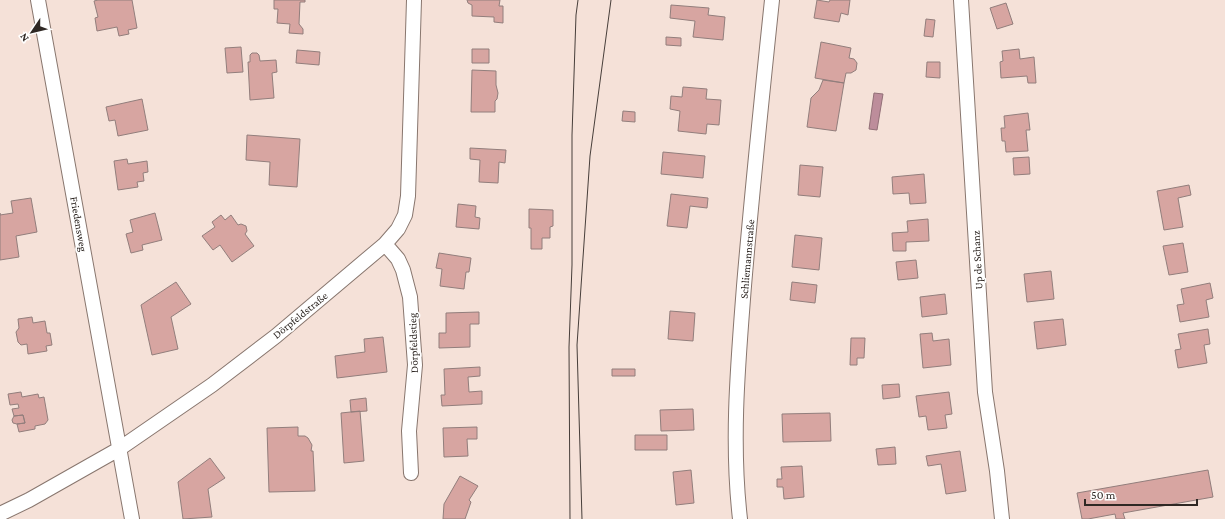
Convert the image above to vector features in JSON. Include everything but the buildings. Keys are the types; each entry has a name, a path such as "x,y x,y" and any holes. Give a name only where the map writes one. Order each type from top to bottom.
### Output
{"street":[{"name":"Friedensweg","path":"38,0 132,519"},
{"name":"Dörpfeldstraße","path":"0,514 29,500 119,449 212,385 295,320 385,244 398,230 404,214 408,196 414,0"},
{"name":"Schliemannstraße","path":"740,519 735,446 737,376 746,260 772,0"},
{"name":"Up de Schanz","path":"961,0 985,392 997,471 1002,519"},
{"name":"Dörpfeldstieg","path":"385,244 398,259 403,270 410,297 415,365 409,431 411,473"}],"shaded area":[{"path":"874,93 883,94 877,130 869,129"}],"tram line":[{"path":"570,519 569,347 572,265 572,135 576,15 578,0"},
{"path":"582,519 577,345 590,156 611,0"}]}
